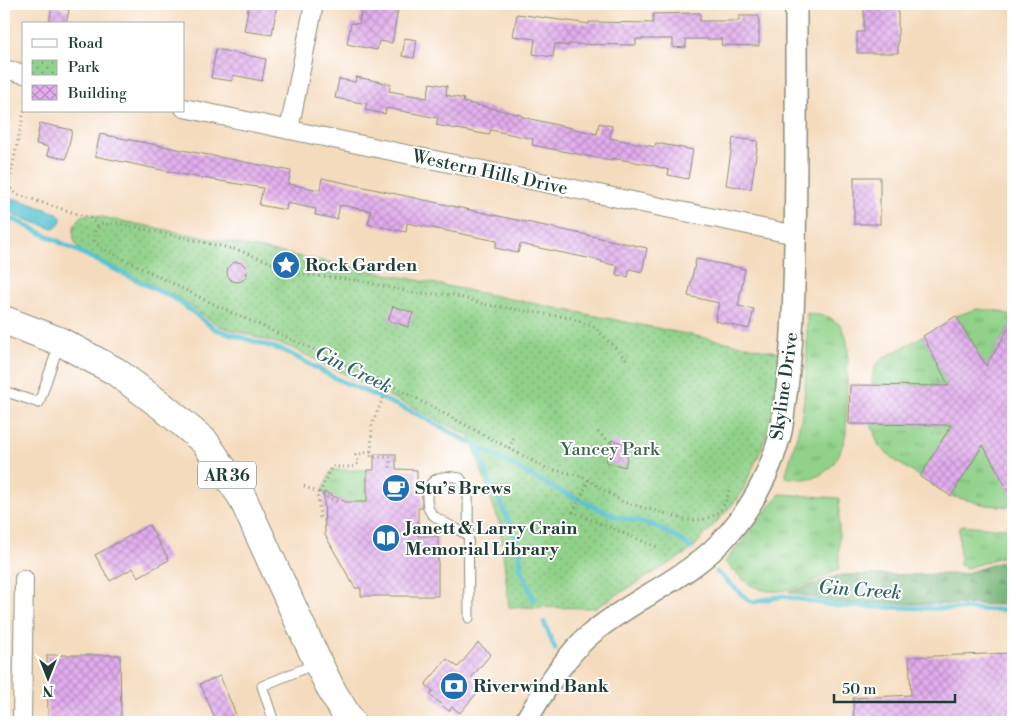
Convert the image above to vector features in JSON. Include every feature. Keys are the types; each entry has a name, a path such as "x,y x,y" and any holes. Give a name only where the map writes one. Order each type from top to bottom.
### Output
{"main road":[{"name":"AR 36","path":"4,320 60,341 115,371 162,406 205,442 242,497 318,663 333,693 351,722"}],"street":[{"path":"288,130 314,4"},
{"name":"Skyline Drive","path":"525,722 566,660 590,634 706,556 728,534 763,485 780,436 789,373 796,235 796,4"},
{"path":"4,69 22,74"},
{"name":"Western Hills Drive","path":"185,108 796,235"},
{"path":"22,722 24,579"}],"lane":[{"path":"4,391 39,402 60,341"},
{"path":"468,535 432,513 428,506 428,491 431,483 444,476 460,478 468,490 469,618"},
{"path":"274,722 262,686 318,663"}],"path":[{"path":"12,192 9,183 24,112"},
{"path":"4,189 84,216 98,226"},
{"path":"626,358 594,328 571,318 488,305 453,294 413,293 362,281 301,274 238,250 117,223 105,223 98,226 94,233 94,239 100,247 205,300 389,384 546,468 582,476 623,502 688,520 708,519 724,507 728,498 729,488"},
{"path":"389,384 372,424 371,457 390,457 390,470"},
{"path":"598,432 611,443"},
{"path":"509,448 515,436"},
{"path":"325,519 320,517 318,497 331,467 352,467 359,463 356,455 371,451"},
{"path":"589,480 573,512 659,548"},
{"path":"304,486 338,502"}],"green space":[{"name":"Yancey Park","path":"87,214 781,353 772,413 762,448 740,496 694,547 685,554 595,608 509,607 500,526 470,436 290,347 219,326 179,298 83,252 75,243 73,232 77,221"},
{"path":"977,309 999,311 1013,316 1013,321 986,366 956,316"},
{"path":"807,313 829,317 840,325 846,336 848,350 846,433 838,456 826,471 818,476 798,479 785,477 804,402"},
{"path":"923,336 949,386 872,385 874,370 882,359"},
{"path":"871,424 951,425 920,477 897,462 879,446"},
{"path":"983,445 1013,499 1013,507 986,505 951,496"},
{"path":"332,470 367,470 367,502 346,502 322,491"},
{"path":"780,494 839,498 839,570 787,590 765,590 747,583 725,562"},
{"path":"962,525 995,528 1013,527 1013,553 967,568 960,565 959,529"},
{"path":"1013,558 1013,605 836,603 789,592 840,575 963,574"}],"water":[{"path":"11,199 17,199 57,213 61,218 60,224 51,228 12,215 7,208"}],"building":[{"path":"249,4 277,4 272,35 244,31"},
{"path":"362,4 399,4 392,43 379,41 377,50 347,44 351,23 359,24"},
{"path":"864,4 898,4 898,53 857,53 857,32 864,32"},
{"path":"52,6 69,10 66,22 49,22"},
{"path":"700,13 700,21 739,21 739,16 759,16 759,46 721,45 722,39 686,39 686,47 673,48 673,39 636,39 636,45 568,44 568,46 555,44 553,57 533,54 535,39 513,36 517,14 589,24 589,22 653,23 653,14"},
{"path":"405,38 417,40 414,58 402,56"},
{"path":"216,49 266,59 262,81 233,75 232,81 211,78"},
{"path":"356,77 391,84 389,91 427,98 430,83 447,86 446,95 464,99 463,102 597,134 599,123 612,126 610,138 655,147 656,143 693,150 688,179 668,175 669,170 652,165 612,158 612,161 532,145 533,139 491,130 489,135 436,125 438,118 386,108 385,114 365,110 367,104 335,98 339,79 355,82"},
{"path":"40,123 72,130 66,159 47,155 49,147 36,144"},
{"path":"100,134 291,171 288,184 320,190 322,178 647,248 642,272 630,269 628,277 616,275 618,266 602,261 520,244 518,253 495,248 497,241 407,223 406,232 368,224 371,211 340,205 337,219 315,215 316,209 287,203 286,210 259,205 263,188 190,176 95,156"},
{"path":"733,138 758,141 751,189 726,185"},
{"path":"854,177 880,177 880,224 854,224"},
{"path":"696,259 745,269 738,306 754,309 749,329 715,321 719,303 688,296"},
{"path":"233,262 241,262 247,268 247,276 241,282 233,282 227,276 227,268"},
{"path":"393,306 413,313 408,327 388,320"},
{"path":"956,316 986,366 1013,321 1013,499 983,445 951,496 920,477 951,425 849,424 850,385 949,386 923,336"},
{"path":"612,440 630,445 625,467 606,462"},
{"path":"374,454 396,454 396,469 417,470 417,489 422,489 422,508 418,508 418,536 438,536 438,596 361,596 361,588 355,588 325,535 324,492 346,502 367,502 367,470 374,470"},
{"path":"149,525 169,560 138,577 133,568 110,581 95,555"},
{"name":"Riverwind Bank","path":"478,643 491,654 471,678 482,687 460,713 452,707 449,711 430,695 433,691 426,685 427,682 447,659 458,667"},
{"path":"1013,653 1013,722 854,722 853,698 911,695 909,657"},
{"path":"47,655 120,655 121,722 48,722"},
{"path":"220,676 237,717 225,722 218,722 215,718 200,684"}],"waterway":[{"name":"Gin Creek","path":"4,217 17,221 177,300 215,329 285,351 335,378 419,415 556,489 615,516 653,525 678,538 691,548"},
{"path":"477,446 491,485 518,544 521,569 534,600"},
{"name":"Gin Creek","path":"717,572 748,600 754,602 783,596 837,606 1013,610"},
{"path":"544,622 555,649"}],"place":[{"name":"Rock Garden","path":"286,265"},
{"name":"Stu’s Brews","path":"396,488"},
{"name":"Janett & Larry Crain Memorial Library","path":"386,538"},
{"name":"Riverwind Bank","path":"454,686"}]}
